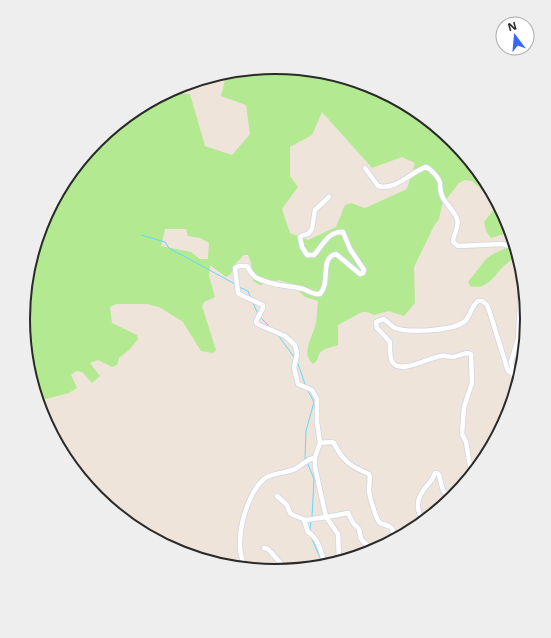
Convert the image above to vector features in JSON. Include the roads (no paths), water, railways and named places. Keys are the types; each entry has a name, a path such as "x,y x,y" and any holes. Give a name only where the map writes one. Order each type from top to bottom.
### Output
{"street":[{"path":"365,168 378,186 386,187 397,184 420,169 426,167 430,168 440,182 439,188 443,198 457,218 457,232 453,238 455,245 502,244 510,246"},
{"path":"329,197 315,210 312,229 300,237 302,247 307,255 314,255 330,235 343,232 350,249 364,270 363,273 360,274 336,254 332,255 326,263 324,290 320,294 316,295 303,289 269,283 256,278 252,275 247,266 239,266 235,268 238,293 263,305 263,308 256,321 257,324 285,336 295,345 297,354 294,368 298,384 312,390 317,399 317,422 320,442 315,457 315,467 326,517 338,534 338,556"},
{"path":"470,468 466,442 462,434 464,407 472,383 471,354 464,353 454,357 441,356 423,363 400,366 394,364 392,363 390,353 390,342 377,328 376,322 383,319 395,327 416,331 441,329 463,322 467,319 474,304 478,300 482,300 487,305 490,313 508,371 514,376"},
{"path":"514,376 511,362 518,339 520,303"},
{"path":"320,442 334,443 337,450 349,464 369,474 369,494 378,519 381,523 392,528 393,534"},
{"path":"244,562 240,552 240,533 244,516 255,489 269,476 297,468 315,457"},
{"path":"421,517 418,511 418,500 424,487 432,480 435,474 438,473 440,475 446,496"},
{"path":"277,496 287,505 292,515 299,516 304,520 308,532 312,534 319,547 323,560"},
{"path":"304,520 314,520 348,513 353,523 359,529 362,540 368,546"},
{"path":"264,548 268,549 282,564"}],"waterway":[{"path":"141,235 165,242 169,248 235,284"},
{"path":"239,287 248,291 251,298"},
{"path":"253,303 258,314"},
{"path":"260,317 270,327"},
{"path":"278,335 294,357"},
{"path":"297,361 305,384"},
{"path":"305,459 306,431 314,402 307,389"},
{"path":"307,462 314,479 312,518"},
{"path":"310,530 311,521"},
{"path":"311,537 321,560"}]}
